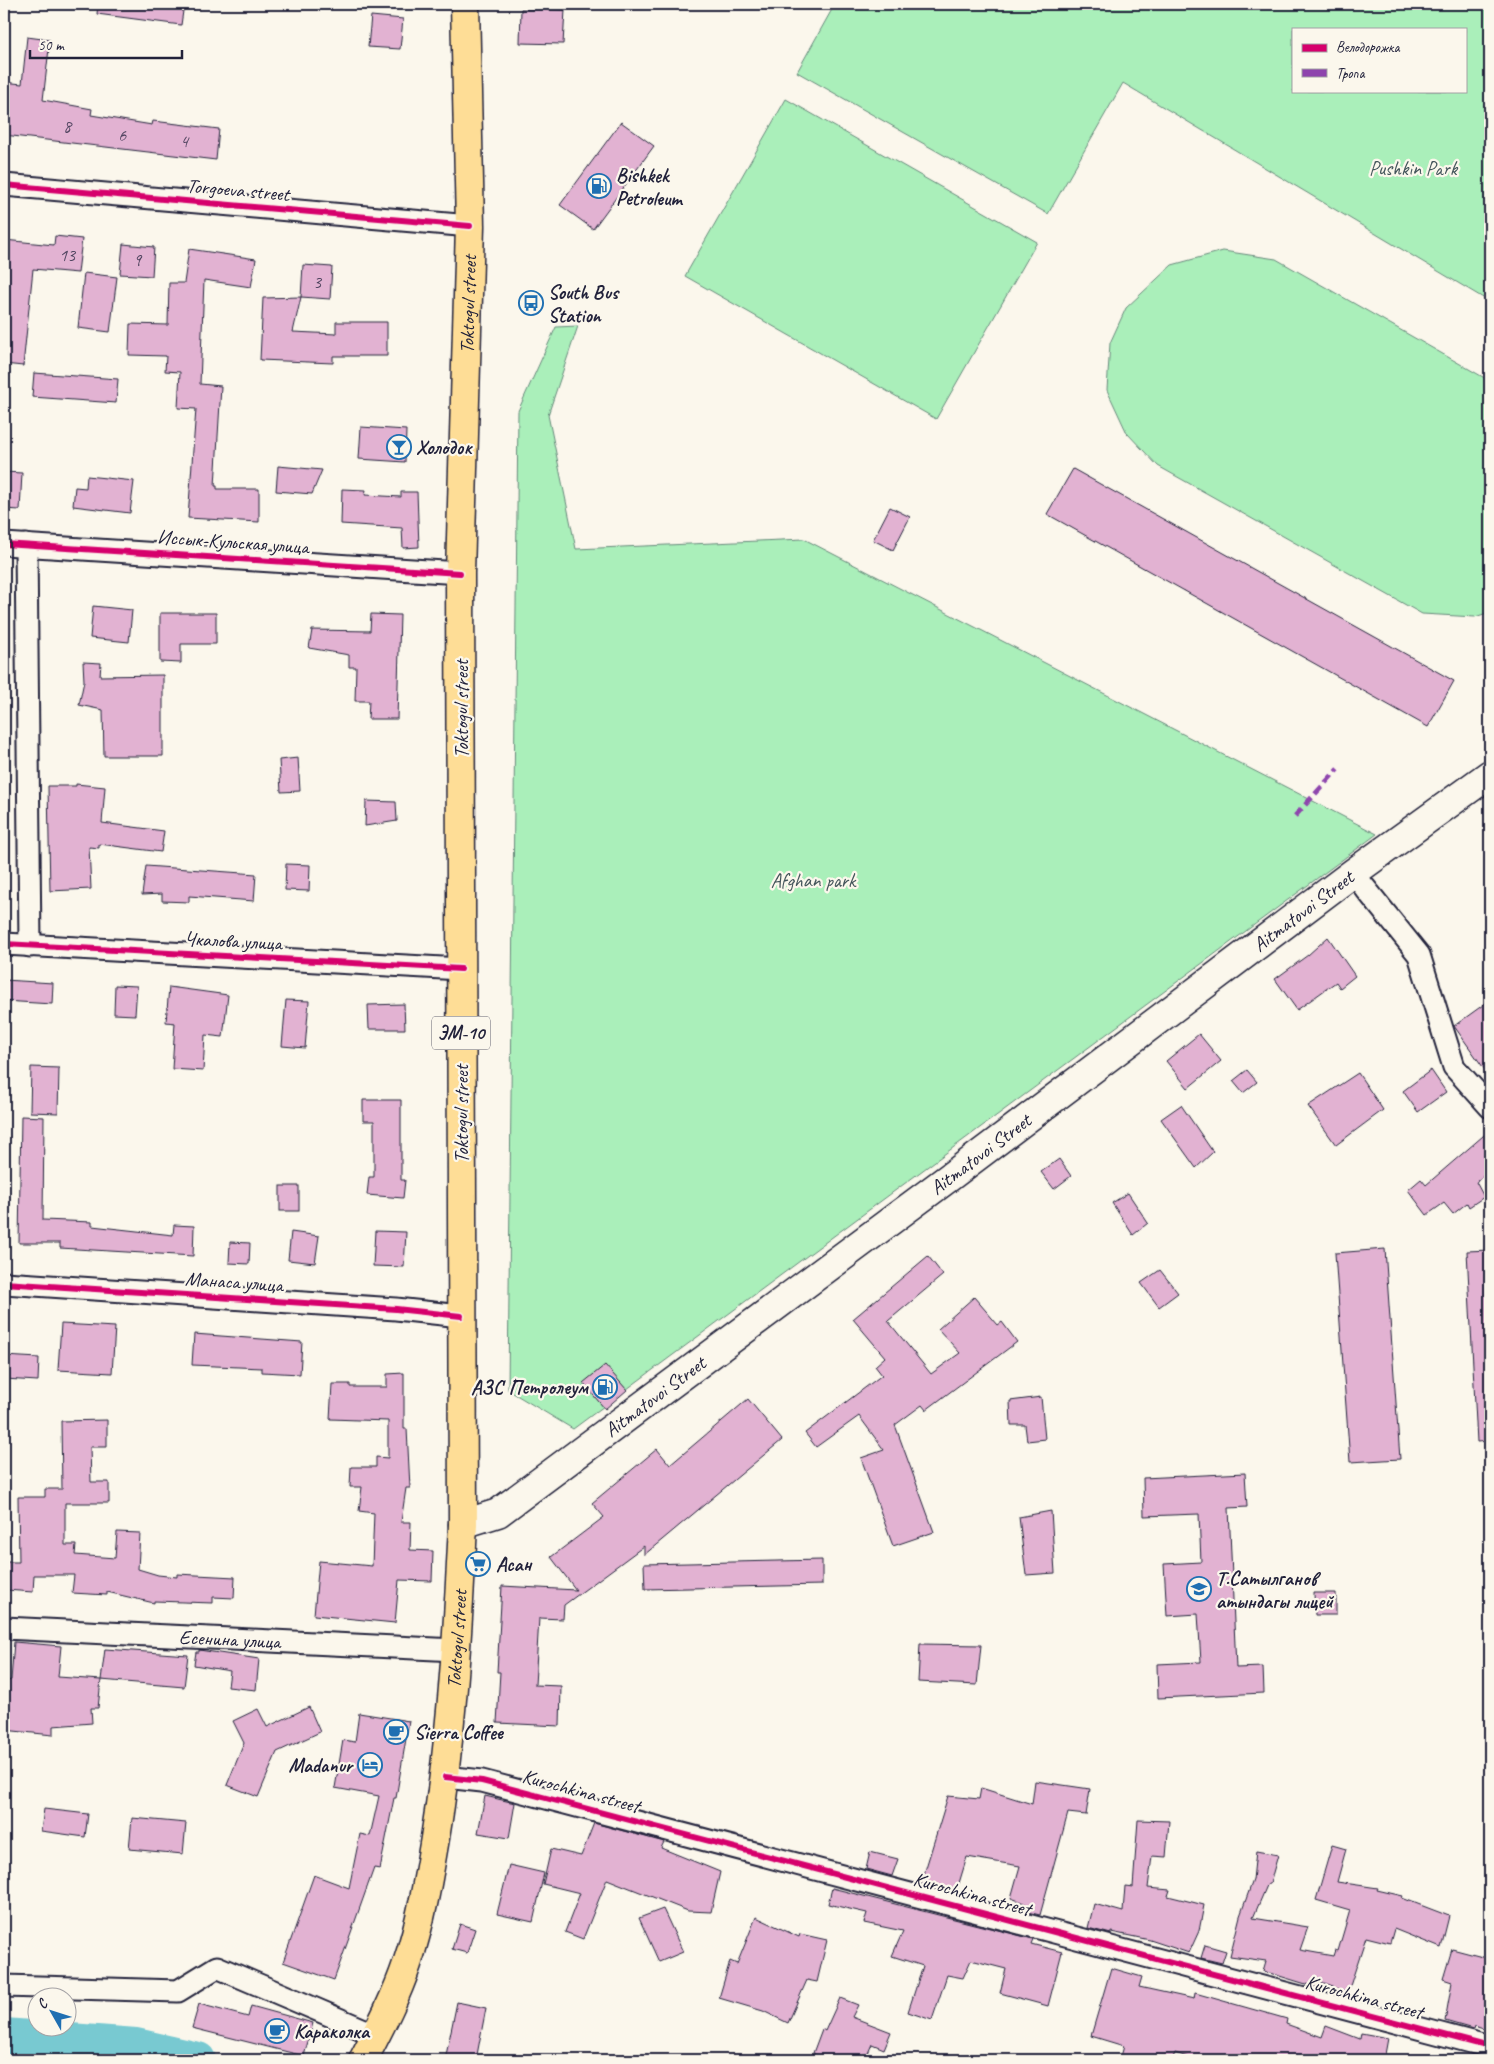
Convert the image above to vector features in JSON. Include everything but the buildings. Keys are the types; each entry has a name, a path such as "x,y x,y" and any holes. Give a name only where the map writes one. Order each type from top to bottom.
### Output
{"highway":[{"name":"Toktogul street","path":"369,2048 385,2018 407,1965 423,1912 445,1777 456,1650 463,1524 460,573 470,226 465,4"}],"main road":[{"name":"Aitmatovoi Street","path":"463,1524 498,1513 951,1176 1353,873 1490,774"}],"street":[{"name":"Torgoeva street","path":"4,185 470,226"},
{"name":"Иссык-Кульская улица","path":"4,544 460,573"},
{"path":"26,545 30,946"},
{"path":"1353,873 1419,955 1454,1067 1490,1107"},
{"name":"Чкалова улица","path":"4,944 461,969"},
{"name":"Манаса улица","path":"4,1283 396,1309 461,1316"},
{"name":"Есенина улица","path":"4,1628 456,1650"},
{"name":"Kurochkina street","path":"445,1777 482,1781 1490,2047"},
{"path":"4,1986 178,1991 217,1967 369,2048"}],"green space":[{"name":"Pushkin Park","path":"835,4 1490,4 1490,302 1123,83 1048,214 797,72"},
{"path":"786,99 1037,242 936,419 685,276"},
{"path":"1223,251 1276,259 1490,381 1490,612 1475,617 1422,614 1158,466 1127,433 1107,390 1110,343 1126,308 1172,265"},
{"name":"Afghan park","path":"578,326 548,415 576,549 804,539 1377,834 573,1429 508,1390 518,411 556,327"}],"waterway":[{"path":"4,2036 136,2046 198,2060"}],"marked path":[{"path":"1295,816 1338,769"}],"cycle path":[{"path":"4,185 470,226"},
{"path":"4,544 460,573"},
{"path":"4,944 461,969"},
{"path":"4,1283 396,1309 461,1316"},
{"path":"445,1777 482,1781 1490,2047"}],"place":[{"name":"Bishkek Petroleum","path":"599,186"},
{"name":"South Bus Station","path":"531,303"},
{"name":"Холодок","path":"399,447"},
{"name":"АЗС Петролеум","path":"605,1387"},
{"name":"Асан","path":"478,1564"},
{"name":"Т.Сатылганов атындагы лицей","path":"1199,1589"},
{"name":"Sierra Coffee","path":"396,1732"},
{"name":"Madanur","path":"370,1765"},
{"name":"Караколка","path":"277,2031"}]}
